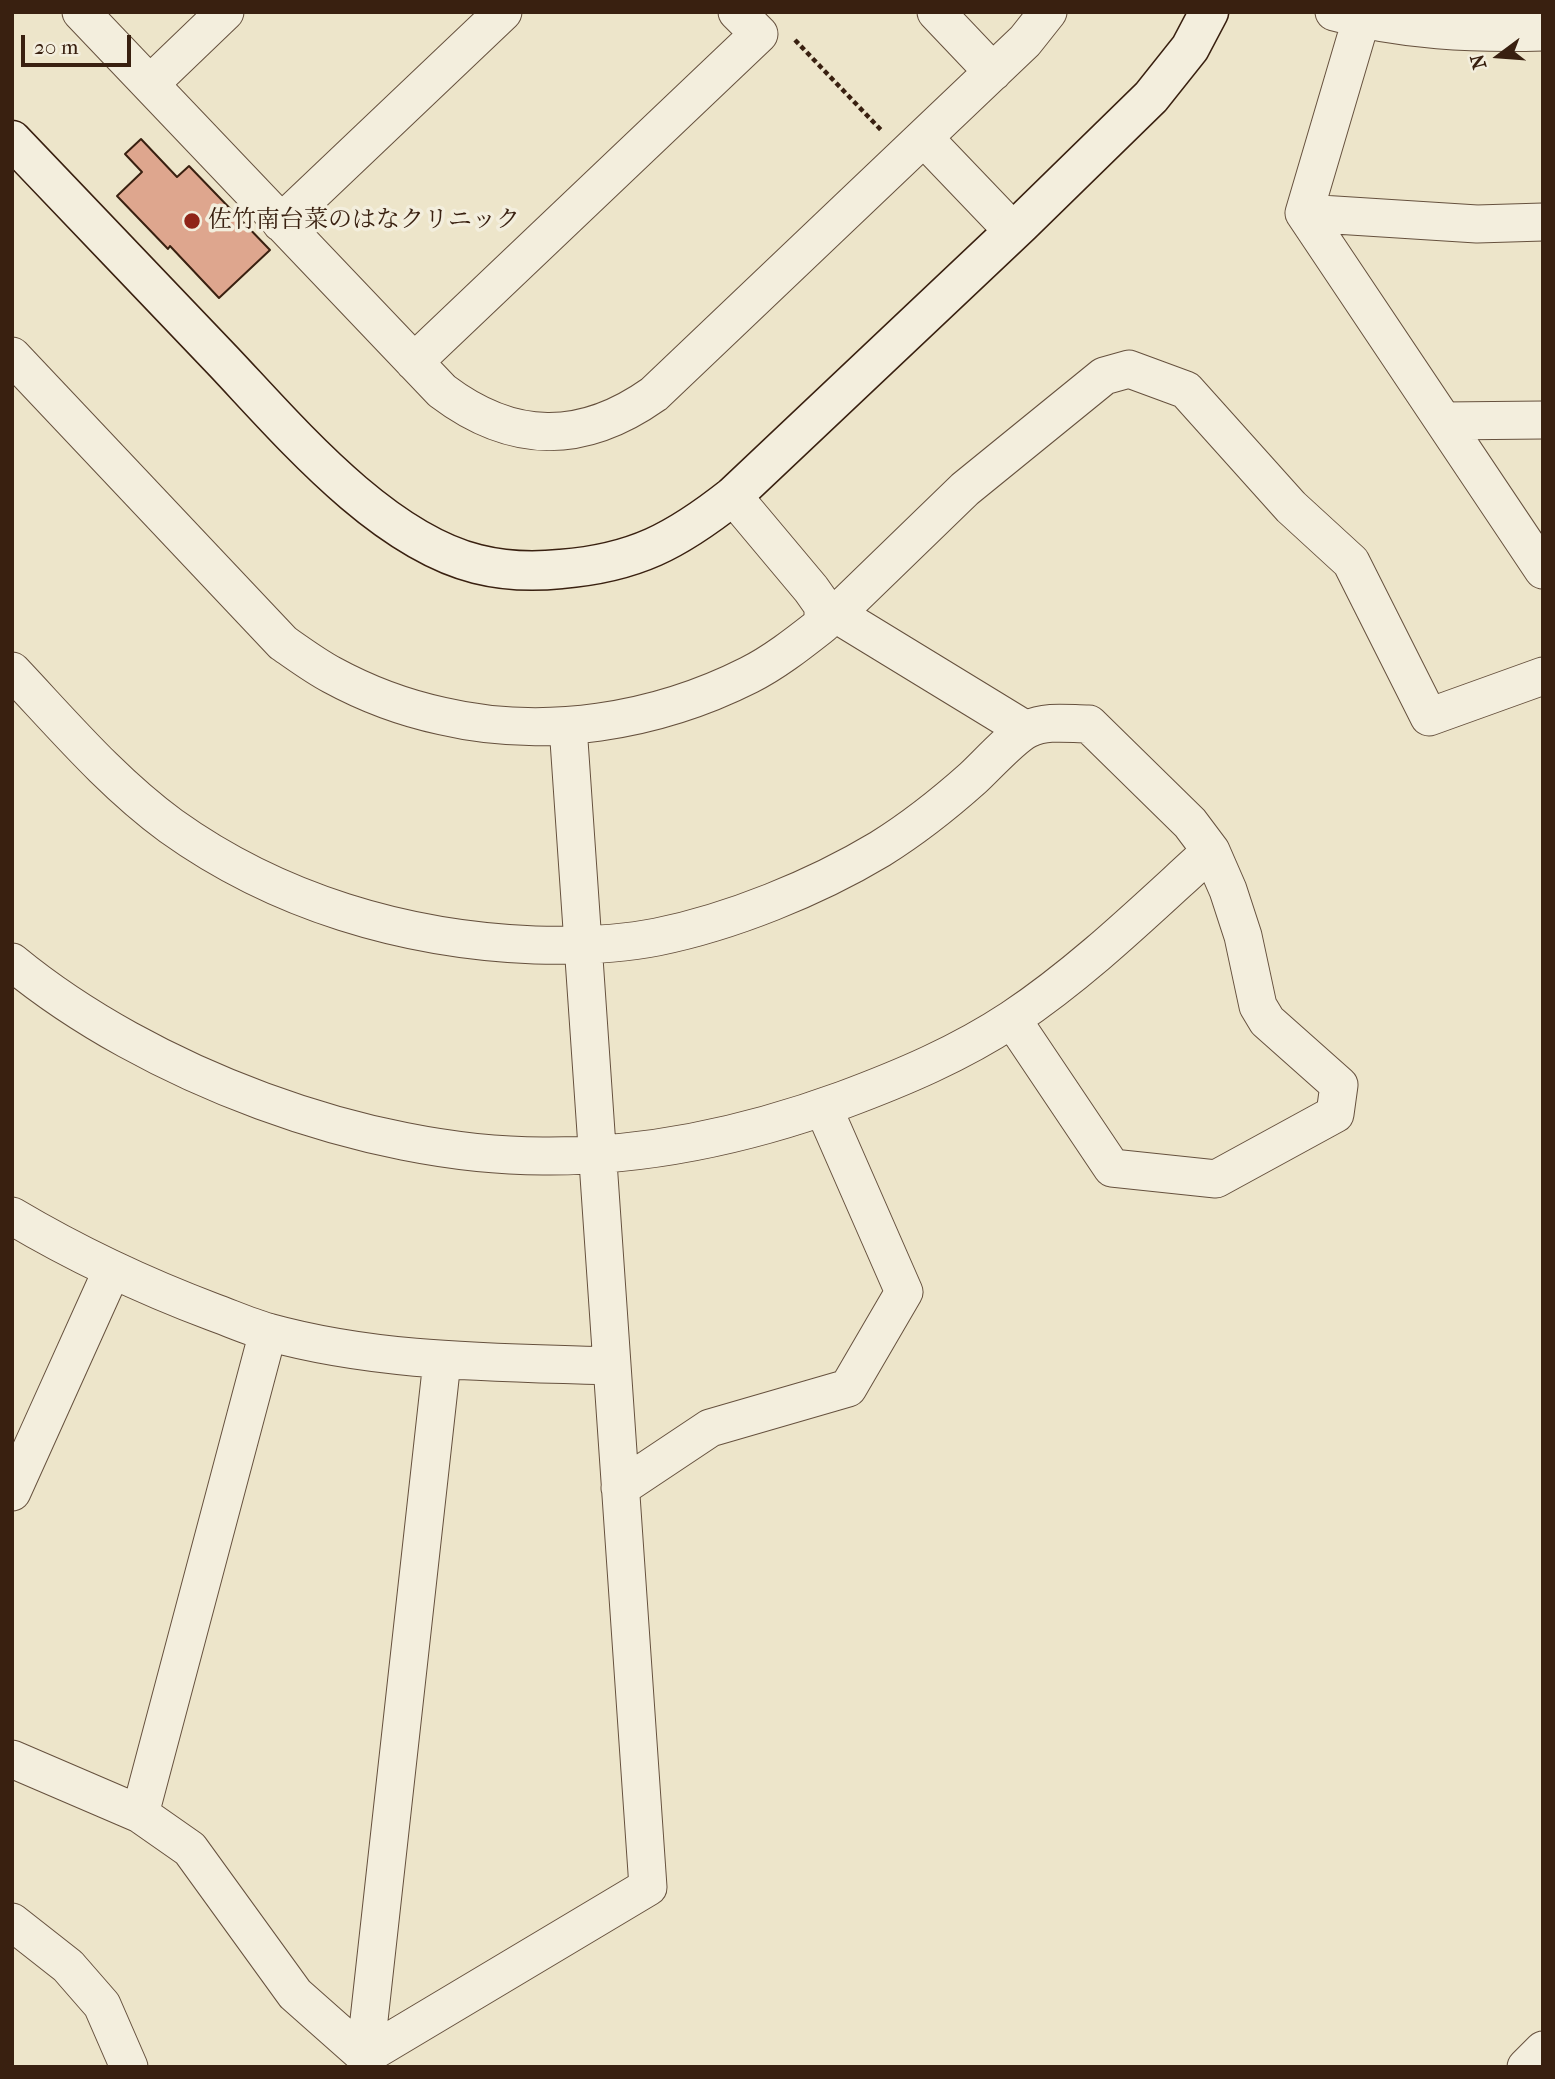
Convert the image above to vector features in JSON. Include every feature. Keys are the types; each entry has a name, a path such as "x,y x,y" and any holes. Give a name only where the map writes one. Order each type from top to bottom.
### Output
{"street":[{"path":"81,12 442,391 465,408 511,428 539,432 563,431 613,418 634,408 670,379 1025,41 1048,12"},
{"path":"149,84 225,12"},
{"path":"281,223 503,12"},
{"path":"414,362 759,34 737,12"},
{"path":"936,12 993,72"},
{"path":"12,140 272,413 344,484 386,517 429,545 477,564 531,572 583,567 624,559 662,544 696,526 733,496 1013,232 1151,97 1190,48 1209,12"},
{"path":"1543,32 1434,30 1348,16 1304,213 1543,569"},
{"path":"923,138 1013,232"},
{"path":"1304,213 1477,224 1543,222"},
{"path":"12,356 283,643 333,676 386,699 443,716 501,724 568,726 607,721 692,700 751,675 823,624 829,610 965,489 1104,376 1129,369 1186,390 1291,507 1350,562 1429,717 1543,676"},
{"path":"1444,421 1543,420"},
{"path":"733,496 829,610 1026,730"},
{"path":"12,671 113,778 171,826 233,864 308,899 366,921 428,935 493,943 583,946 657,937 730,916 800,890 881,848 957,792 1026,730 1044,724 1089,724 1189,823 1211,851 1228,890 1243,936 1258,1006 1267,1021 1339,1085 1335,1114 1216,1179 1112,1168 1012,1019"},
{"path":"365,2056 648,1887 568,726"},
{"path":"12,962 82,1012 158,1056 218,1083 344,1128 415,1143 488,1154 597,1155 676,1145 742,1132 823,1107 907,1076 1012,1019 1093,957 1211,851"},
{"path":"620,1488 710,1428 848,1388 904,1292 823,1107"},
{"path":"12,1216 111,1270 186,1302 268,1332 350,1349 442,1361 611,1366"},
{"path":"12,1492 111,1270"},
{"path":"140,1814 268,1332"},
{"path":"365,2056 442,1361"},
{"path":"12,1759 140,1814 190,1849 295,1994 365,2056"},
{"path":"12,1922 68,1966 102,2005 129,2067"},
{"path":"1526,2067 1543,2050"}],"path":[{"path":"788,33 884,134"}],"building":[{"name":"佐竹南台菜のはなクリニック","path":"141,139 177,177 189,166 270,250 219,298 170,246 168,249 117,196 142,172 125,154"}],"place":[{"name":"佐竹南台菜のはなクリニック","path":"192,221"}]}
